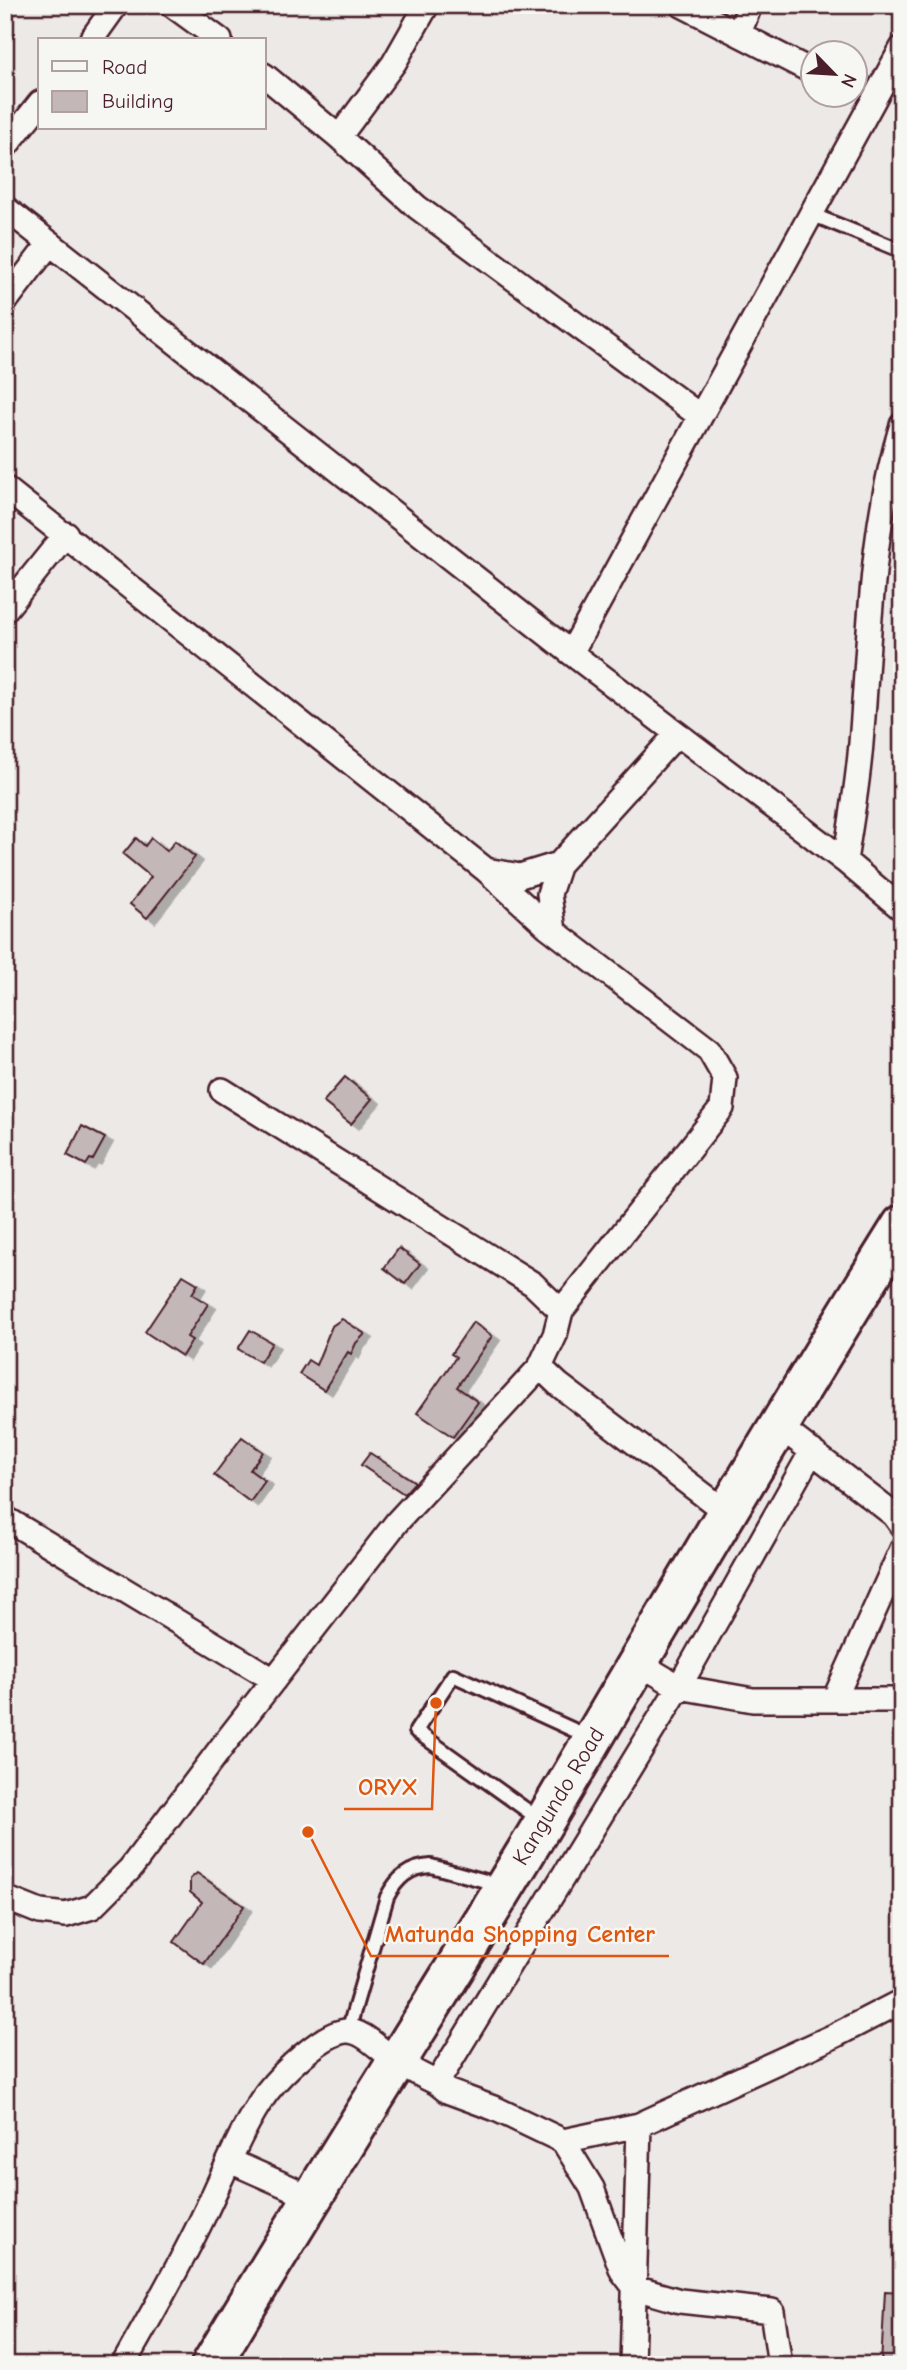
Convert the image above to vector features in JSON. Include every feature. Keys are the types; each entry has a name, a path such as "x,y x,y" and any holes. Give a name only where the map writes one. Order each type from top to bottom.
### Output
{"highway":[{"name":"Kangundo Road","path":"211,2365 309,2201 544,1822 726,1512 899,1237"}],"street":[{"path":"92,38 116,5"},
{"path":"172,5 217,38"},
{"path":"339,137 394,63 427,5"},
{"path":"682,5 799,65"},
{"path":"739,34 750,5"},
{"path":"869,90 902,48"},
{"path":"266,77 339,137 416,207 700,416"},
{"path":"5,147 38,106"},
{"path":"571,653 811,214 859,108"},
{"path":"5,208 571,653 845,861 902,909"},
{"path":"5,302 50,243"},
{"path":"845,861 861,747 877,537 894,450 902,425"},
{"path":"5,488 486,870 554,931 709,1050 725,1078 722,1108 561,1311 555,1335 540,1367 397,1522 130,1869 92,1907 66,1915 40,1912 5,1898"},
{"path":"5,610 66,534"},
{"path":"554,931 549,894 559,863 677,734"},
{"path":"486,870 520,876 559,863"},
{"path":"222,1090 527,1281 561,1311"},
{"path":"540,1367 559,1385 726,1512"},
{"path":"779,1426 894,1515 902,1525"},
{"path":"437,2083 679,1687 812,1451"},
{"path":"5,1518 274,1680"},
{"path":"834,1700 902,1549"},
{"path":"637,1662 679,1687 753,1700 902,1700"},
{"path":"563,2141 639,2125 834,2036 902,2001"},
{"path":"865,2020 902,2017"},
{"path":"123,2365 169,2283 254,2111 267,2092 316,2046 335,2033 348,2031 368,2039 396,2061 447,2091 496,2109 563,2141 592,2188 622,2271 635,2288 680,2301 772,2311 780,2365"},
{"path":"632,2365 639,2125"},
{"path":"230,2161 291,2188 309,2201"}],"lane":[{"path":"811,214 902,251"},
{"path":"544,1822 416,1731 453,1675 592,1738"},
{"path":"348,2031 387,1897 394,1883 419,1866 431,1866 504,1886"}],"building":[{"path":"136,838 145,846 151,838 167,851 175,841 195,857 147,918 130,904 151,877 123,854"},
{"path":"345,1077 372,1099 351,1124 323,1102"},
{"path":"82,1126 105,1138 93,1160 90,1159 86,1165 67,1155"},
{"path":"399,1248 420,1264 405,1284 384,1268"},
{"path":"183,1275 198,1284 192,1294 208,1304 187,1337 192,1340 182,1356 145,1332"},
{"path":"342,1319 365,1334 356,1343 351,1354 348,1352 324,1390 299,1374 308,1360 316,1365 332,1326"},
{"path":"473,1322 492,1336 457,1387 478,1402 453,1437 417,1413 456,1357 451,1354"},
{"path":"250,1330 272,1343 260,1362 238,1349"},
{"path":"242,1437 263,1452 250,1470 265,1481 250,1502 214,1475"},
{"path":"370,1453 415,1482 404,1494 361,1465"},
{"path":"197,1873 244,1906 204,1964 174,1942 202,1902 190,1892 190,1879"},
{"path":"885,2291 902,2292 902,2365 881,2365"}],"place":[{"name":"ORYX","path":"436,1703"},
{"name":"Matunda Shopping Center","path":"308,1832"}]}
